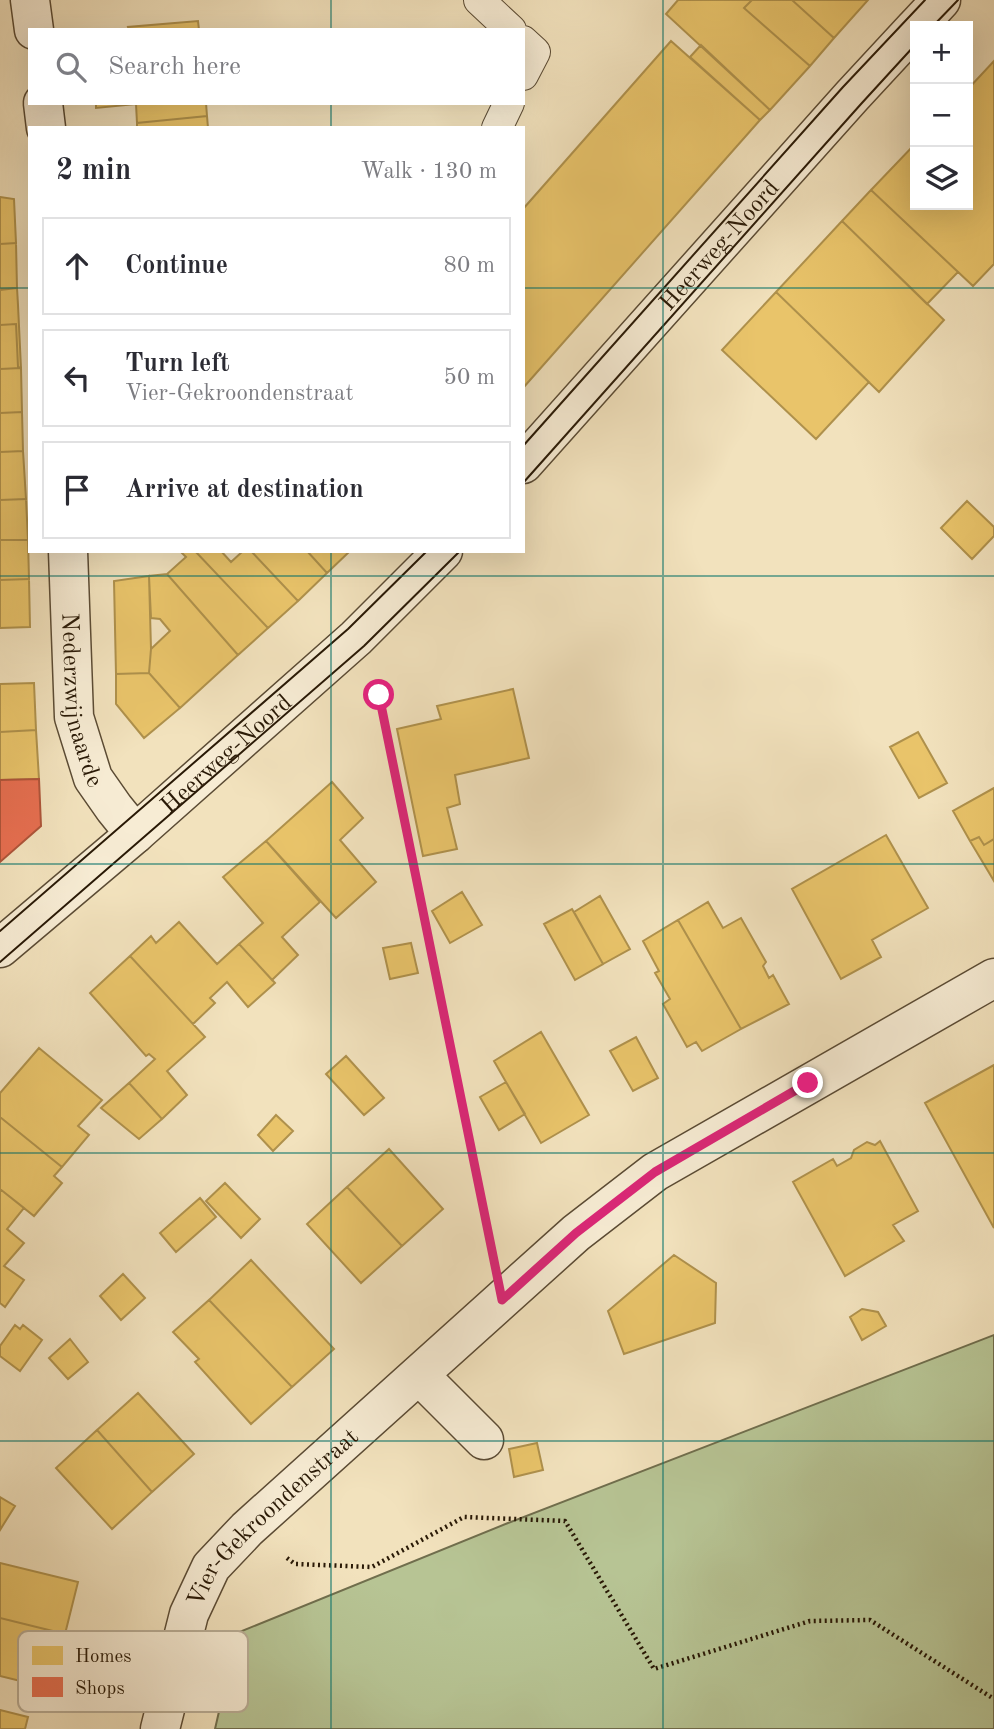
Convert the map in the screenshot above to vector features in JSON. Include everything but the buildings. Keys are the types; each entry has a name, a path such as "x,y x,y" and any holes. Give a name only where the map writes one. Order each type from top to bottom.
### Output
{"street":[{"path":"30,0 34,28"},
{"name":"Heerweg-Noord","path":"922,21 941,0"},
{"name":"Heerweg-Noord","path":"525,462 910,33"},
{"path":"43,105 46,126"},
{"name":"Nederzwijnaarde","path":"68,553 74,717 93,778 135,834"},
{"name":"Heerweg-Noord","path":"0,948 135,834 356,638 441,553"},
{"name":"Vier-Gekroondenstraat","path":"185,1631 189,1614 211,1567 247,1529 576,1233 655,1172 994,978"},
{"path":"419,1374 484,1440"},
{"name":"Vier-Gekroondenstraat","path":"160,1729 164,1712"}],"lane":[{"path":"479,0 509,28"},
{"path":"525,43 535,52 525,71"},
{"path":"498,126 508,105"}],"path":[{"path":"356,638 364,646 379,695 502,1300"},
{"path":"247,1529 295,1564 372,1567 464,1517 565,1521 654,1669 810,1622 870,1620 994,1699"}],"green space":[{"path":"994,1335 994,1729 215,1729 219,1712 248,1712 248,1631 242,1631 508,1523"}],"tram line":[{"path":"525,444 843,87 925,0"},
{"path":"938,21 958,0"},
{"path":"525,481 910,50"},
{"path":"0,931 348,629 425,553"},
{"path":"0,962 364,646 458,553"}],"route":[{"path":"379,695 502,1300 576,1233 655,1172 808,1083"}]}
